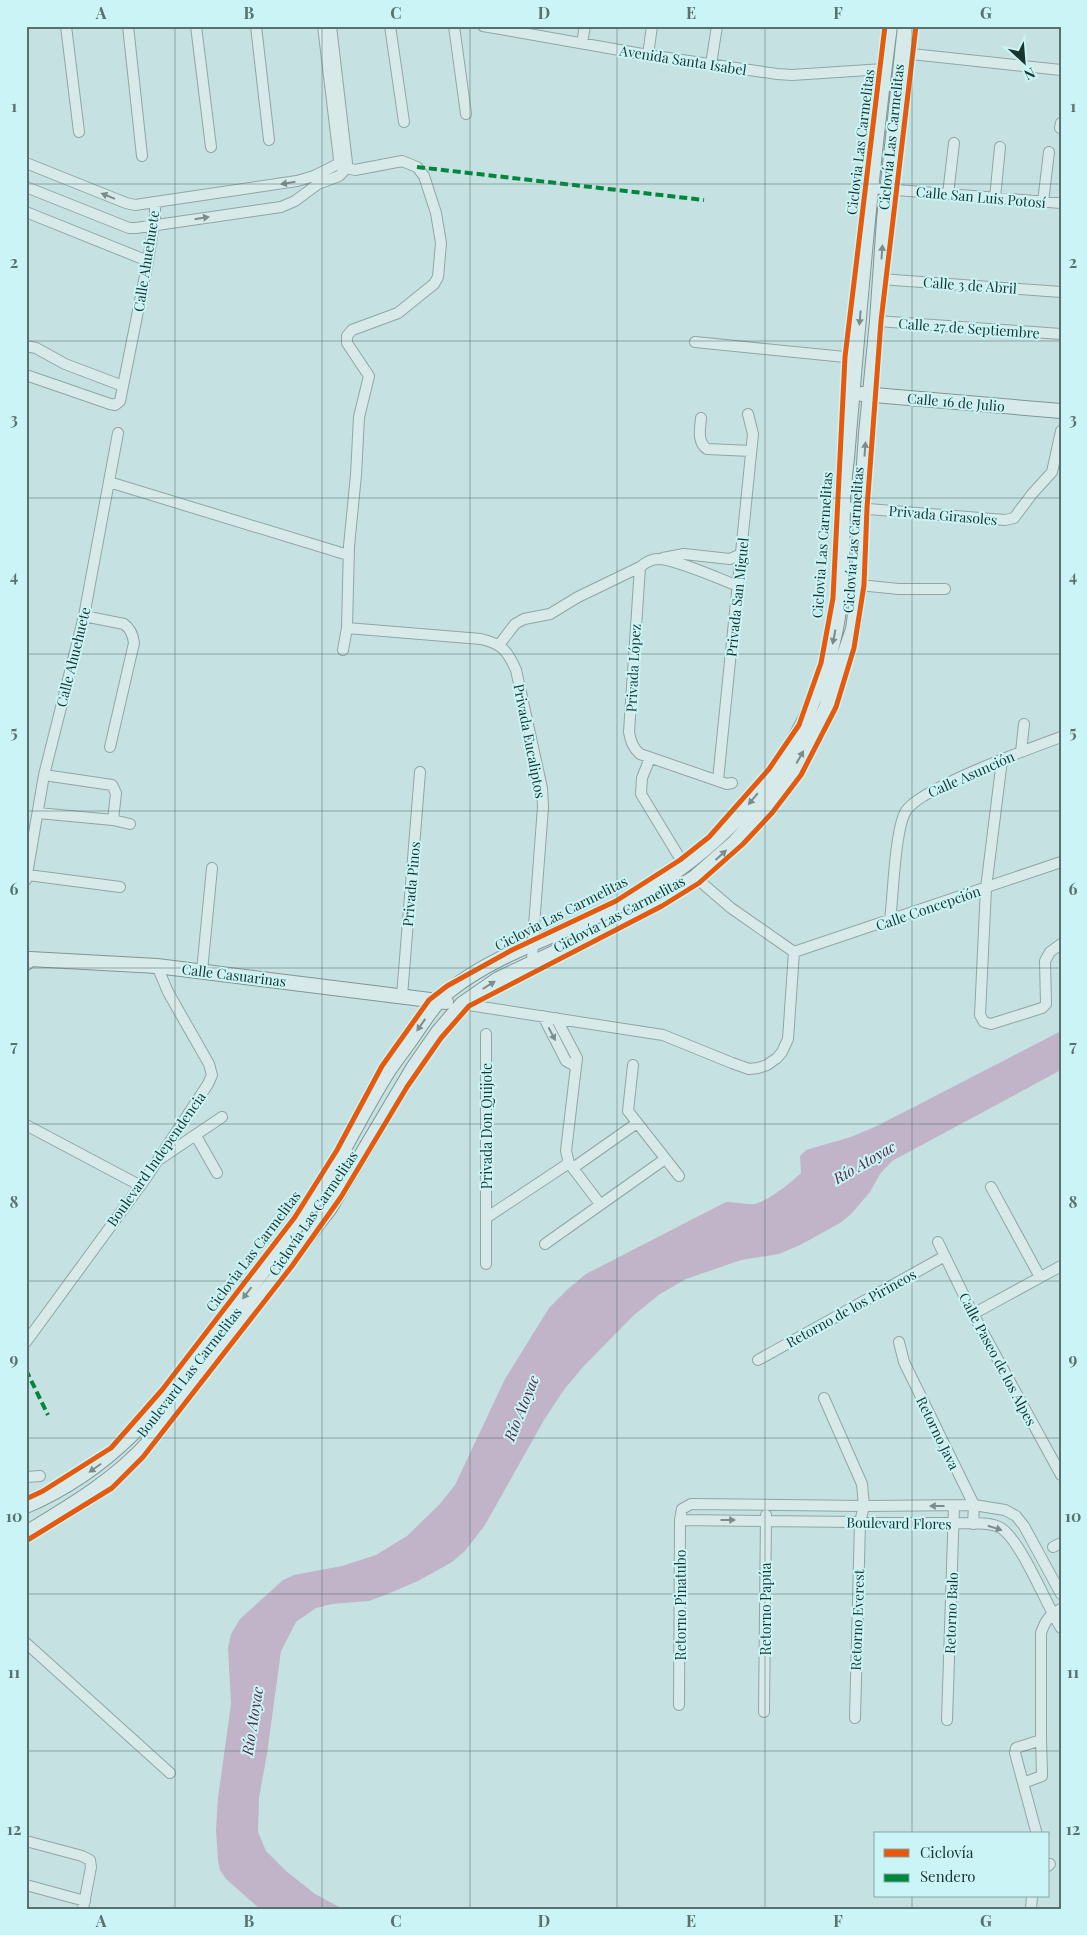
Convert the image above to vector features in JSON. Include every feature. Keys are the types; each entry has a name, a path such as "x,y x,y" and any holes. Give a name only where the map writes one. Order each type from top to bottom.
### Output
{"main road":[{"path":"26,1506 63,1488 100,1465 137,1431 166,1398 311,1206 389,1070 438,1001 481,970 532,944 621,905 657,884 684,865 715,840 738,816 768,780 801,726 821,680 834,641 840,598 843,507 852,393 884,68 890,26"},
{"path":"462,1004 498,980 641,912 695,877 735,842 774,798 793,769 826,708 853,629 859,585 861,508 870,395 888,190 906,26"},
{"name":"Calle 16 de Julio","path":"852,393 1061,411"},
{"name":"Calle Casuarinas","path":"27,958 157,966 462,1004"},
{"name":"Boulevard Las Carmelitas","path":"26,1533 63,1511 120,1472 149,1442 283,1269 339,1193 413,1068 438,1032 462,1004"},
{"path":"63,1488 68,1491 71,1497 70,1502 63,1511"}],"street":[{"path":"66,26 79,132"},
{"path":"128,26 142,156"},
{"path":"196,26 211,147"},
{"path":"256,26 269,140"},
{"path":"26,163 135,205 339,176 342,166 339,159 323,26"},
{"path":"331,26 347,163 342,166"},
{"path":"390,26 404,122"},
{"path":"454,26 466,114"},
{"name":"Avenida Santa Isabel","path":"483,26 518,29 648,55 792,75 884,68"},
{"path":"582,43 585,26"},
{"path":"648,55 652,26"},
{"path":"711,64 716,26"},
{"path":"902,53 1061,70"},
{"path":"1060,128 1061,123"},
{"path":"948,194 954,143"},
{"path":"995,198 1000,147"},
{"path":"1043,202 1050,152"},
{"path":"342,166 355,170 402,161 417,167 424,176 436,213 441,243 438,277 430,288 398,313 352,330 347,336 347,343 369,376 358,417 356,475 348,555 347,628 343,650"},
{"path":"26,187 128,228 154,226 281,206 295,201 316,180"},
{"name":"Calle San Luis Potosí","path":"872,188 1061,203"},
{"name":"Calle Ahuehuete","path":"26,376 110,404 120,401 148,261 154,226 155,202"},
{"path":"26,212 148,261"},
{"name":"Calle 3 de Abril","path":"880,279 1061,292"},
{"name":"Calle 27 de Septiembre","path":"877,321 1061,334"},
{"path":"695,342 845,357 858,340"},
{"path":"26,346 36,348 65,364 124,386"},
{"name":"Privada San Miguel","path":"718,780 753,434 748,414"},
{"path":"701,418 700,439 702,445 707,449 751,451"},
{"name":"Privada Girasoles","path":"843,507 1005,520 1014,518 1052,472 1056,461 1061,431"},
{"name":"Calle Ahuehuete","path":"27,877 31,834 38,813 44,775 84,616 118,433"},
{"path":"109,482 348,555"},
{"path":"347,628 481,639 498,645 515,624 550,614 578,597 640,567 647,561 684,554 730,559 741,554"},
{"path":"659,559 738,586"},
{"name":"Privada López","path":"640,567 629,732 634,748 640,754 650,758"},
{"path":"859,585 899,589 945,589"},
{"path":"84,616 124,624 128,627 133,637 134,643 110,747"},
{"name":"Privada Eucaliptos","path":"498,645 503,648 516,670 542,788 543,807 532,963"},
{"path":"1021,752 1024,724"},
{"name":"Calle Asunción","path":"890,921 899,830 906,810 927,793 1021,752 1061,737"},
{"path":"684,865 641,794 642,778 650,758 727,784 732,783"},
{"path":"1002,760 986,888 980,1015 984,1022 991,1024 1042,1008 1046,1004 1045,960 1050,952 1061,944"},
{"name":"Privada Pinos","path":"402,996 420,772"},
{"path":"44,775 112,785 116,792 113,820"},
{"path":"38,813 113,820 130,824"},
{"name":"Calle Concepción","path":"794,952 1061,862"},
{"path":"202,971 212,868"},
{"path":"27,877 120,887"},
{"path":"695,877 699,883 794,952"},
{"name":"Calle Casuarinas","path":"462,1004 663,1035 732,1064 749,1069 758,1068 767,1065 777,1058 788,1039 794,952"},
{"name":"Boulevard Independencia","path":"26,1342 156,1162 208,1084 212,1075 209,1064 168,992 157,966"},
{"path":"542,1016 566,1061 575,1066"},
{"path":"556,1018 577,1058 566,1142 571,1165 600,1204"},
{"name":"Privada Don Quijote","path":"486,1034 486,1264"},
{"path":"633,1064 628,1111 679,1176"},
{"path":"156,1162 222,1117"},
{"path":"486,1218 637,1123"},
{"path":"26,1125 139,1185"},
{"path":"196,1136 217,1173"},
{"path":"545,1244 665,1159"},
{"path":"991,1187 1040,1277"},
{"name":"Calle Paseo de los Alpes","path":"938,1242 973,1314 1061,1475"},
{"name":"Retorno de los Pirineos","path":"758,1360 945,1256"},
{"path":"973,1314 1061,1266"},
{"name":"Retorno Java","path":"899,1342 904,1362 974,1505 973,1524"},
{"path":"824,1398 862,1484 864,1506"},
{"path":"26,1477 40,1476"},
{"name":"Boulevard Flores","path":"685,1506 690,1504 766,1506 974,1505 1005,1510 1016,1516 1024,1526 1061,1594"},
{"name":"Retorno Pinatubo","path":"679,1705 680,1520 682,1509 685,1506"},
{"name":"Retorno Papúa","path":"764,1712 766,1506"},
{"name":"Retorno Everest","path":"855,1718 860,1522 864,1506"},
{"name":"Retorno Balo","path":"948,1720 954,1506"},
{"name":"Boulevard Flores","path":"680,1520 953,1523 998,1526 1008,1533 1018,1548 1056,1611 1061,1628"},
{"path":"1018,1548 1031,1541"},
{"path":"1023,1783 1042,1776 1041,1633 1044,1623 1056,1611"},
{"path":"26,1643 170,1772"},
{"path":"1036,1831 1015,1753 1016,1748 1041,1740"},
{"path":"26,1841 90,1860 91,1868 84,1905 26,1885"}],"water":[{"name":"Río Atoyac","path":"1061,1031 1061,1070 892,1161 880,1174 870,1192 851,1214 840,1223 802,1244 779,1254 741,1260 686,1279 660,1294 634,1315 582,1368 563,1391 544,1420 485,1525 465,1551 452,1562 418,1581 385,1595 369,1601 332,1604 316,1608 296,1622 281,1651 259,1798 258,1832 266,1851 286,1871 315,1894 343,1909 260,1909 226,1879 220,1870 216,1830 218,1798 231,1704 228,1648 231,1634 240,1619 283,1580 294,1575 342,1566 376,1555 407,1536 439,1505 455,1485 505,1379 549,1308 586,1274 726,1202 752,1204 766,1200 801,1173 800,1156 806,1150 851,1137 879,1125"}],"marked path":[{"path":"417,167 704,200"},
{"path":"26,1370 48,1415"}],"cycle path":[{"name":"Ciclovía Las Carmelitas","path":"26,1499 43,1491 111,1448 162,1390 295,1217 337,1150 382,1066 429,1000 447,986 512,950 616,901 680,860 709,837 769,769 799,725 821,663 833,598 845,357 885,26"},
{"name":"Ciclovía Las Carmelitas","path":"26,1541 112,1488 143,1457 292,1266 341,1197 407,1087 441,1038 469,1006 662,906 699,883 743,844 772,813 801,775 836,707 854,648 864,585 867,508 881,321 916,26"}]}
